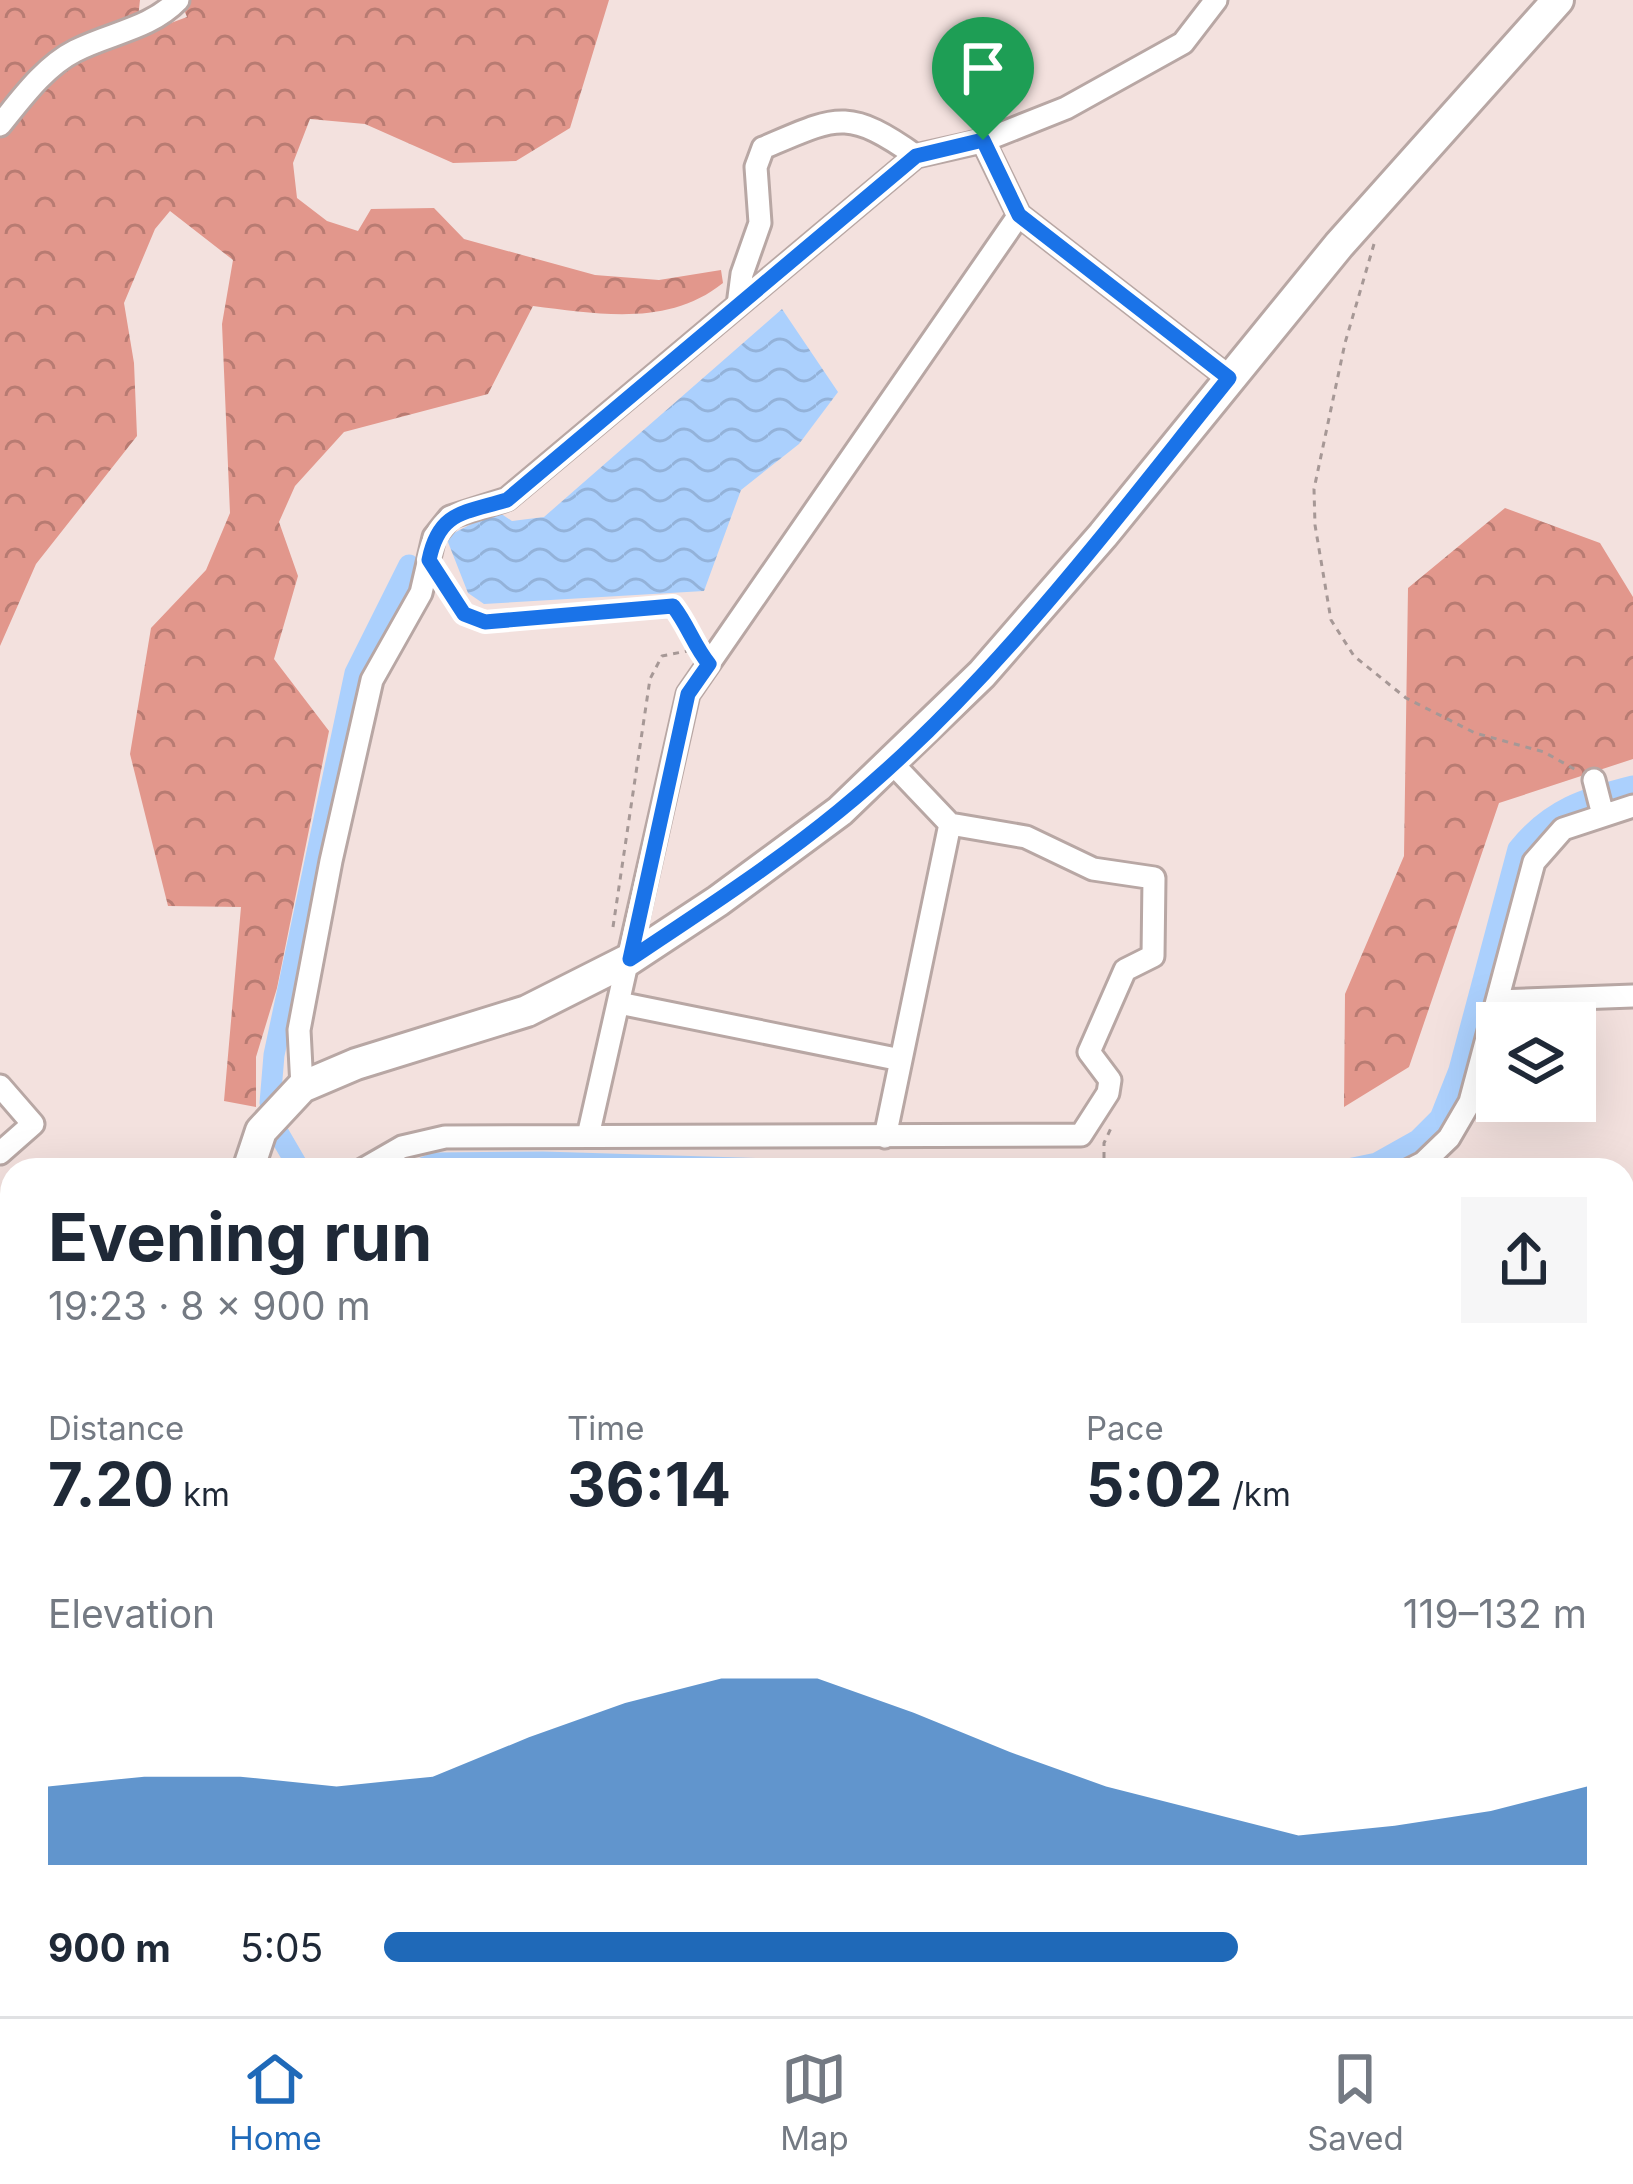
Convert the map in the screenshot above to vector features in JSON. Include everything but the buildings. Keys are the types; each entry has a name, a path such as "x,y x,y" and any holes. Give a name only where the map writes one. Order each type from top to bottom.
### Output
{"street":[{"path":"0,125 26,92 71,52 161,16 178,0"},
{"path":"302,1087 299,1030 372,680 422,593 434,537 450,517 507,500 916,156 983,140 1066,108 1183,44 1216,0"},
{"path":"252,1158 261,1131 302,1087 356,1064 527,1012 630,959 840,811 997,657 1103,536 1339,244 1558,0"},
{"path":"738,305 742,274 760,223 756,167 763,148 828,120 876,128 916,156"},
{"path":"983,140 1019,215 1229,378"},
{"path":"588,1136 688,694 1019,215"},
{"path":"383,1158 402,1147 445,1137 1082,1135 1108,1093 1110,1081 1089,1052 1125,970 1147,962 1156,946 1154,878 1093,869 1026,838 950,824 892,763"},
{"path":"1594,780 1602,811"},
{"path":"1428,1158 1448,1138 1470,1102 1534,862 1563,829 1602,811 1633,806"},
{"path":"885,1137 950,824"},
{"path":"1497,1000 1633,996"},
{"path":"620,1003 901,1060"},
{"path":"0,1086 33,1124 0,1153"}],"path":[{"path":"1379,229 1319,448 1314,489 1317,544 1331,620 1354,656 1406,698 1475,733 1544,752 1594,780"},
{"path":"429,560 464,614 485,622 673,606 690,627 698,650 662,656 650,679 613,928"}],"green space":[{"path":"0,0 140,0 136,36 187,17 180,0 609,0 570,128 516,161 453,163 365,124 310,119 293,163 297,198 327,221 358,231 371,209 434,208 464,239 595,275 659,280 721,270 723,283 702,297 656,312 608,314 533,306 488,394 344,432 295,486 279,522 298,576 274,659 329,731 277,988 256,1057 256,1107 224,1101 241,907 168,906 130,754 151,628 206,570 230,513 222,324 233,260 170,211 155,229 124,303 134,363 137,436 36,564 0,646"},
{"path":"1505,508 1600,543 1633,597 1633,759 1499,803 1409,1067 1344,1107 1345,994 1404,856 1408,588"}],"water":[{"path":"782,309 838,392 799,444 741,490 704,591 484,604 468,593 446,537 497,511 512,521 544,517"}],"waterway":[{"path":"270,1103 274,1055 355,673 409,565"},
{"path":"1386,1158 1418,1140 1440,1118 1459,1070 1518,849 1543,824 1570,807 1633,786"},
{"path":"279,1134 293,1158"}],"route":[{"path":"983,140 1019,215 1229,378 1103,536 982,674 892,763 840,811 630,959 688,694 709,664 673,606 485,622 464,614 429,560 434,537 450,517 507,500 916,156 983,140"}]}
